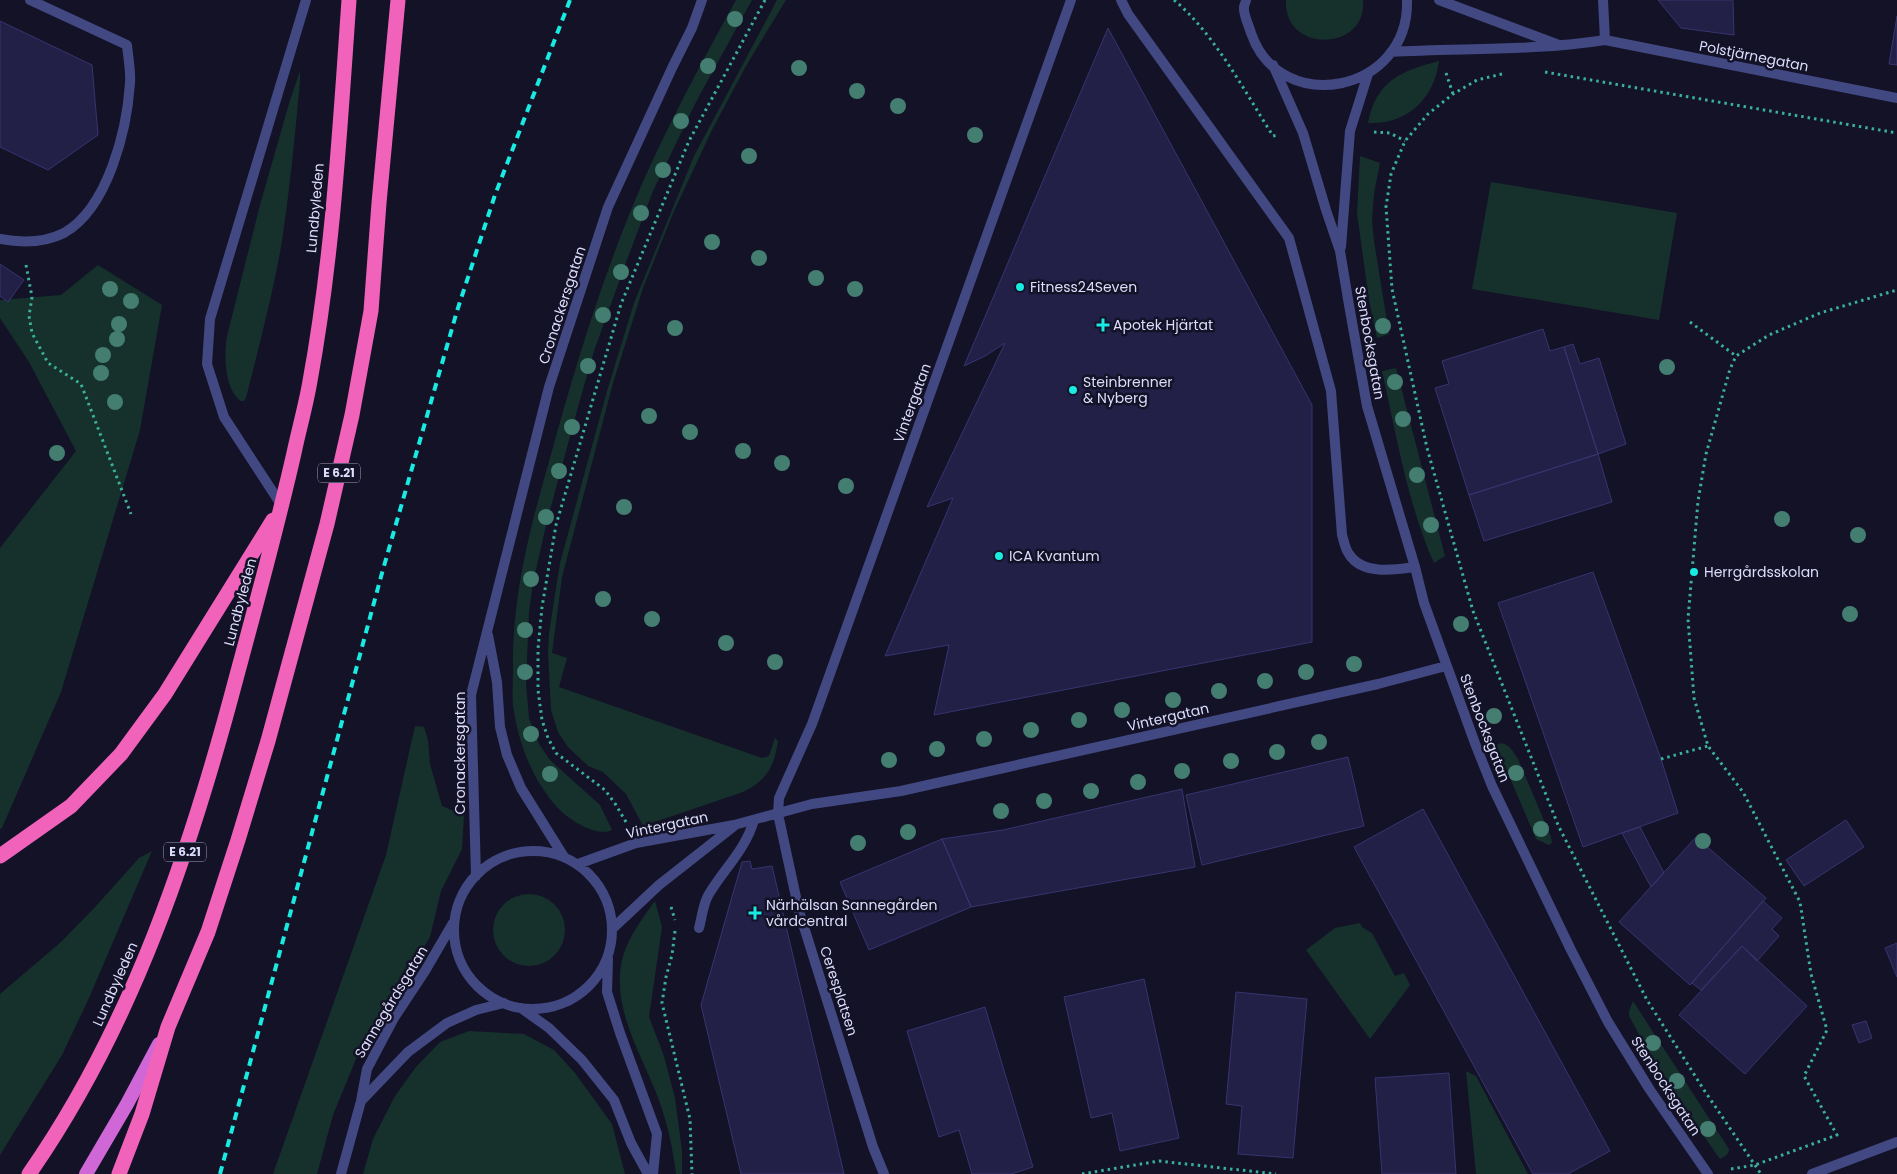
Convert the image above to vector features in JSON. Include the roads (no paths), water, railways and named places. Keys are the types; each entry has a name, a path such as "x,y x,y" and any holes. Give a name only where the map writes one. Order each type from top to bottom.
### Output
{"highway":[{"name":"Lundbyleden","path":"29,1174 81,1091 119,1018 182,859 218,745 282,506 310,383 323,301 349,0"},
{"name":"E 6.21","path":"86,1174 127,1104 168,1027 208,932 268,741 327,524 352,415 371,311 398,0"},
{"path":"0,856 71,806 121,754 165,694 282,506"},
{"path":"118,1174 142,1114 168,1027"}],"street":[{"path":"0,239 21,243 46,239 63,233 78,222 94,202 107,178 124,132 130,82 127,45 30,0"},
{"path":"282,506 224,417 207,364 210,319 306,0"},
{"name":"Cronackersgatan","path":"476,876 471,695 549,388 608,207 663,86 692,28 702,0"},
{"name":"Vintergatan","path":"778,814 779,798 812,724 1071,0"},
{"path":"1121,0 1128,14 1290,238 1330,391 1342,535 1349,554 1362,566 1390,571 1415,567"},
{"path":"1242,2 1253,38 1265,57 1273,65 1295,78 1320,85 1346,82 1368,74 1385,60 1392,52 1403,30 1407,0"},
{"path":"1439,0 1565,47"},
{"path":"1603,0 1605,40"},
{"name":"Polstjärnegatan","path":"1392,52 1565,47 1605,40 1897,98"},
{"name":"Stenbocksgatan","path":"1273,65 1303,132 1340,251 1368,406 1424,603 1492,786 1608,1022 1650,1090 1708,1174"},
{"name":"Stenbocksgatan","path":"1340,251 1350,131 1368,74"},
{"name":"Cronackersgatan","path":"488,632 497,682 500,727 507,755 521,788 564,857"},
{"name":"Vintergatan","path":"578,864 636,843 734,825 812,804 901,792 1378,684 1446,666"},
{"name":"Ceresplatsen","path":"778,814 799,911 884,1174"},
{"path":"699,928 708,895 735,860 752,829 754,820"},
{"name":"Vintergatan","path":"612,929 659,885 734,825"},
{"path":"608,956 592,983 566,1001 536,1008 520,1007 504,1002 482,990 472,980 466,970 456,946 455,920 460,901 476,876 498,859 524,851 551,852 564,857 578,864 600,888 609,907 612,929 608,956 607,992 657,1134 653,1174"},
{"name":"Sannegårdsgatan","path":"341,1174 361,1101 367,1069 394,1018 455,920"},
{"name":"Sannegårdsgatan","path":"361,1101 408,1052 446,1023 476,1010 504,1002"},
{"path":"520,1007 549,1028 582,1060 614,1100 631,1143 648,1174"},
{"path":"1812,1174 1897,1142"}],"railway":[{"path":"220,1174 382,573 457,311 495,195 570,0"}],"place":[{"name":"Fitness24Seven","path":"1020,287"},
{"name":"Apotek Hjärtat","path":"1103,325"},
{"name":"Steinbrenner & Nyberg","path":"1073,390"},
{"name":"ICA Kvantum","path":"999,556"},
{"name":"Herrgårdsskolan","path":"1694,572"},
{"name":"Närhälsan Sannegården vårdcentral","path":"755,913"}]}
